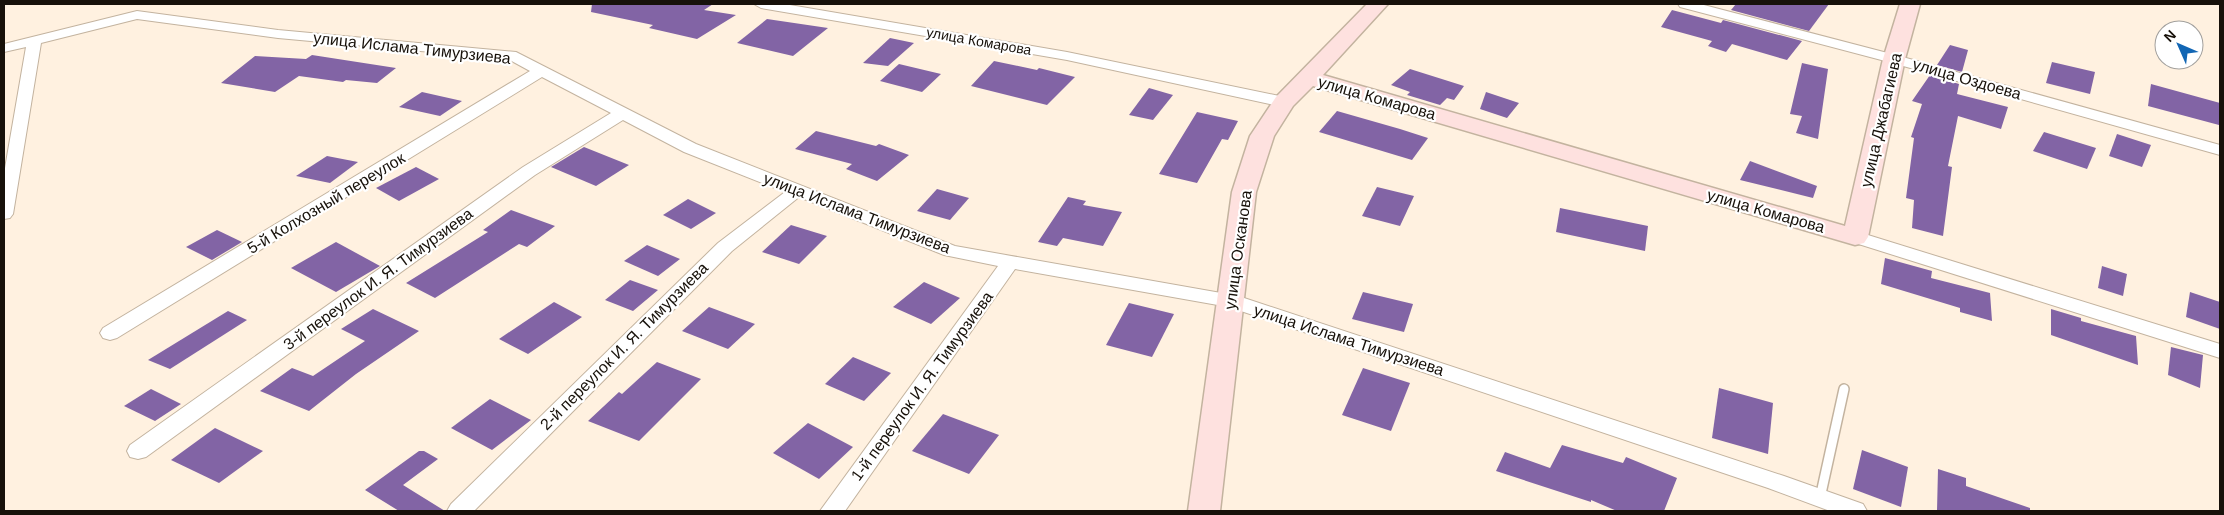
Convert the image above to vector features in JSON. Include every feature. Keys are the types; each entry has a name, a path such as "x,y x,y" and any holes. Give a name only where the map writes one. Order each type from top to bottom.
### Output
{"main road":[{"name":"улица Осканова","path":"1204,511 1244,192 1262,136 1284,102 1378,4"},
{"name":"улица Джабагиева","path":"1856,236 1894,59 1910,4"},
{"name":"улица Комарова","path":"1309,78 1856,236"}],"street":[{"path":"137,15 157,4"},
{"name":"улица Комарова","path":"761,4 1067,56 1284,102"},
{"name":"улица Оздоева","path":"1685,4 1894,59 2220,150"},
{"name":"улица Ислама Тимурзиева","path":"4,48 137,15 278,34 511,55 690,148 951,251 1199,297 1231,301 1776,482 1855,511"},
{"path":"4,214 7,184 34,42"},
{"name":"5-й Колхозный переулок","path":"110,333 541,71"},
{"name":"3-й переулок И. Я. Тимурзиева","path":"138,451 529,171 623,113"},
{"name":"2-й переулок И. Я. Тимурзиева","path":"459,511 725,247 798,190"},
{"name":"улица Комарова","path":"1856,236 2220,351"},
{"name":"1-й переулок И. Я. Тимурзиева","path":"832,511 1011,261"}],"lane":[{"path":"1820,498 1844,389"}],"building":[{"path":"592,4 713,4 704,10 736,15 697,39 649,28 653,25 591,12"},
{"path":"1736,4 1829,4 1809,31 1731,10"},
{"path":"1672,10 1721,23 1723,20 1802,41 1787,60 1732,44 1726,52 1708,46 1712,41 1661,27"},
{"path":"767,19 828,28 793,56 737,43"},
{"path":"890,38 914,43 888,66 863,63"},
{"path":"1950,45 1968,50 1962,72 1937,65"},
{"path":"312,55 396,68 377,83 346,80 343,82 299,76 275,92 221,83 255,56 306,59"},
{"path":"994,61 1037,70 1039,68 1075,77 1047,105 971,86"},
{"path":"2052,62 2095,72 2090,94 2046,83"},
{"path":"1802,63 1828,69 1818,139 1796,133 1802,116 1790,114"},
{"path":"899,64 941,74 922,92 880,81"},
{"path":"1410,69 1464,86 1454,100 1447,98 1440,105 1407,95 1410,92 1391,85"},
{"path":"1930,75 1959,84 1957,94 2008,107 2001,129 1958,116 1948,166 1952,167 1943,236 1912,228 1914,200 1906,198 1914,138 1911,137 1922,104 1912,101"},
{"path":"2151,84 2220,103 2219,125 2148,106"},
{"path":"1149,88 1173,95 1153,120 1129,115"},
{"path":"422,92 462,101 440,116 399,107"},
{"path":"1486,92 1519,103 1507,118 1480,109"},
{"path":"1337,111 1428,138 1412,160 1319,132"},
{"path":"1197,112 1238,121 1228,140 1222,139 1197,183 1159,174"},
{"path":"816,131 876,146 879,144 909,155 877,181 846,169 852,164 795,149"},
{"path":"2044,132 2096,148 2087,169 2033,151"},
{"path":"2117,134 2151,145 2142,167 2109,156"},
{"path":"584,147 629,165 596,186 551,167"},
{"path":"327,156 358,162 330,183 296,176"},
{"path":"1750,161 1817,186 1813,198 1740,180"},
{"path":"416,167 439,179 399,201 376,188"},
{"path":"1377,187 1414,196 1400,226 1362,216"},
{"path":"937,189 969,198 950,220 917,211"},
{"path":"1068,197 1086,201 1083,205 1122,212 1103,246 1063,238 1057,246 1038,242"},
{"path":"688,199 716,213 691,229 663,215"},
{"path":"1560,208 1648,226 1645,251 1556,232"},
{"path":"511,210 555,226 527,247 519,244 435,298 406,283 488,232 483,230"},
{"path":"791,225 827,236 799,264 762,252"},
{"path":"217,230 242,242 212,260 186,247"},
{"path":"336,242 380,266 336,292 291,268"},
{"path":"647,245 680,259 658,276 624,261"},
{"path":"1885,258 1932,271 1931,278 1990,293 1992,321 1960,312 1960,308 1881,284"},
{"path":"2102,266 2127,274 2123,296 2098,288"},
{"path":"630,280 658,290 633,311 605,300"},
{"path":"924,282 960,298 931,324 893,307"},
{"path":"1363,292 1413,304 1404,332 1352,319"},
{"path":"2190,292 2220,302 2220,329 2186,317"},
{"path":"554,302 582,317 528,354 499,339"},
{"path":"1129,303 1174,314 1152,357 1106,345"},
{"path":"709,307 755,324 728,349 682,331"},
{"path":"373,309 419,331 356,374 309,411 260,391 292,368 313,376 365,341 341,329"},
{"path":"2051,309 2081,318 2081,321 2136,336 2138,365 2051,335"},
{"path":"228,311 247,320 170,369 148,360"},
{"path":"2171,347 2203,355 2200,388 2168,375"},
{"path":"853,357 891,373 864,401 825,384"},
{"path":"657,362 701,379 639,441 588,421 619,392 622,394"},
{"path":"1363,368 1410,383 1391,431 1342,415"},
{"path":"1719,388 1773,403 1768,454 1712,438"},
{"path":"151,389 181,404 155,421 124,406"},
{"path":"490,399 531,420 492,450 451,428"},
{"path":"943,414 999,435 969,474 912,451"},
{"path":"808,423 853,447 819,479 773,453"},
{"path":"215,428 263,451 219,483 171,460"},
{"path":"1562,445 1623,463 1626,457 1677,478 1664,511 1617,511 1591,500 1591,502 1496,471 1505,452 1550,468"},
{"path":"1862,450 1908,467 1901,507 1853,489"},
{"path":"419,451 424,451 438,459 403,485 445,511 399,511 365,490"},
{"path":"1938,469 1966,478 1966,486 2030,508 2030,511 1937,511"}]}
